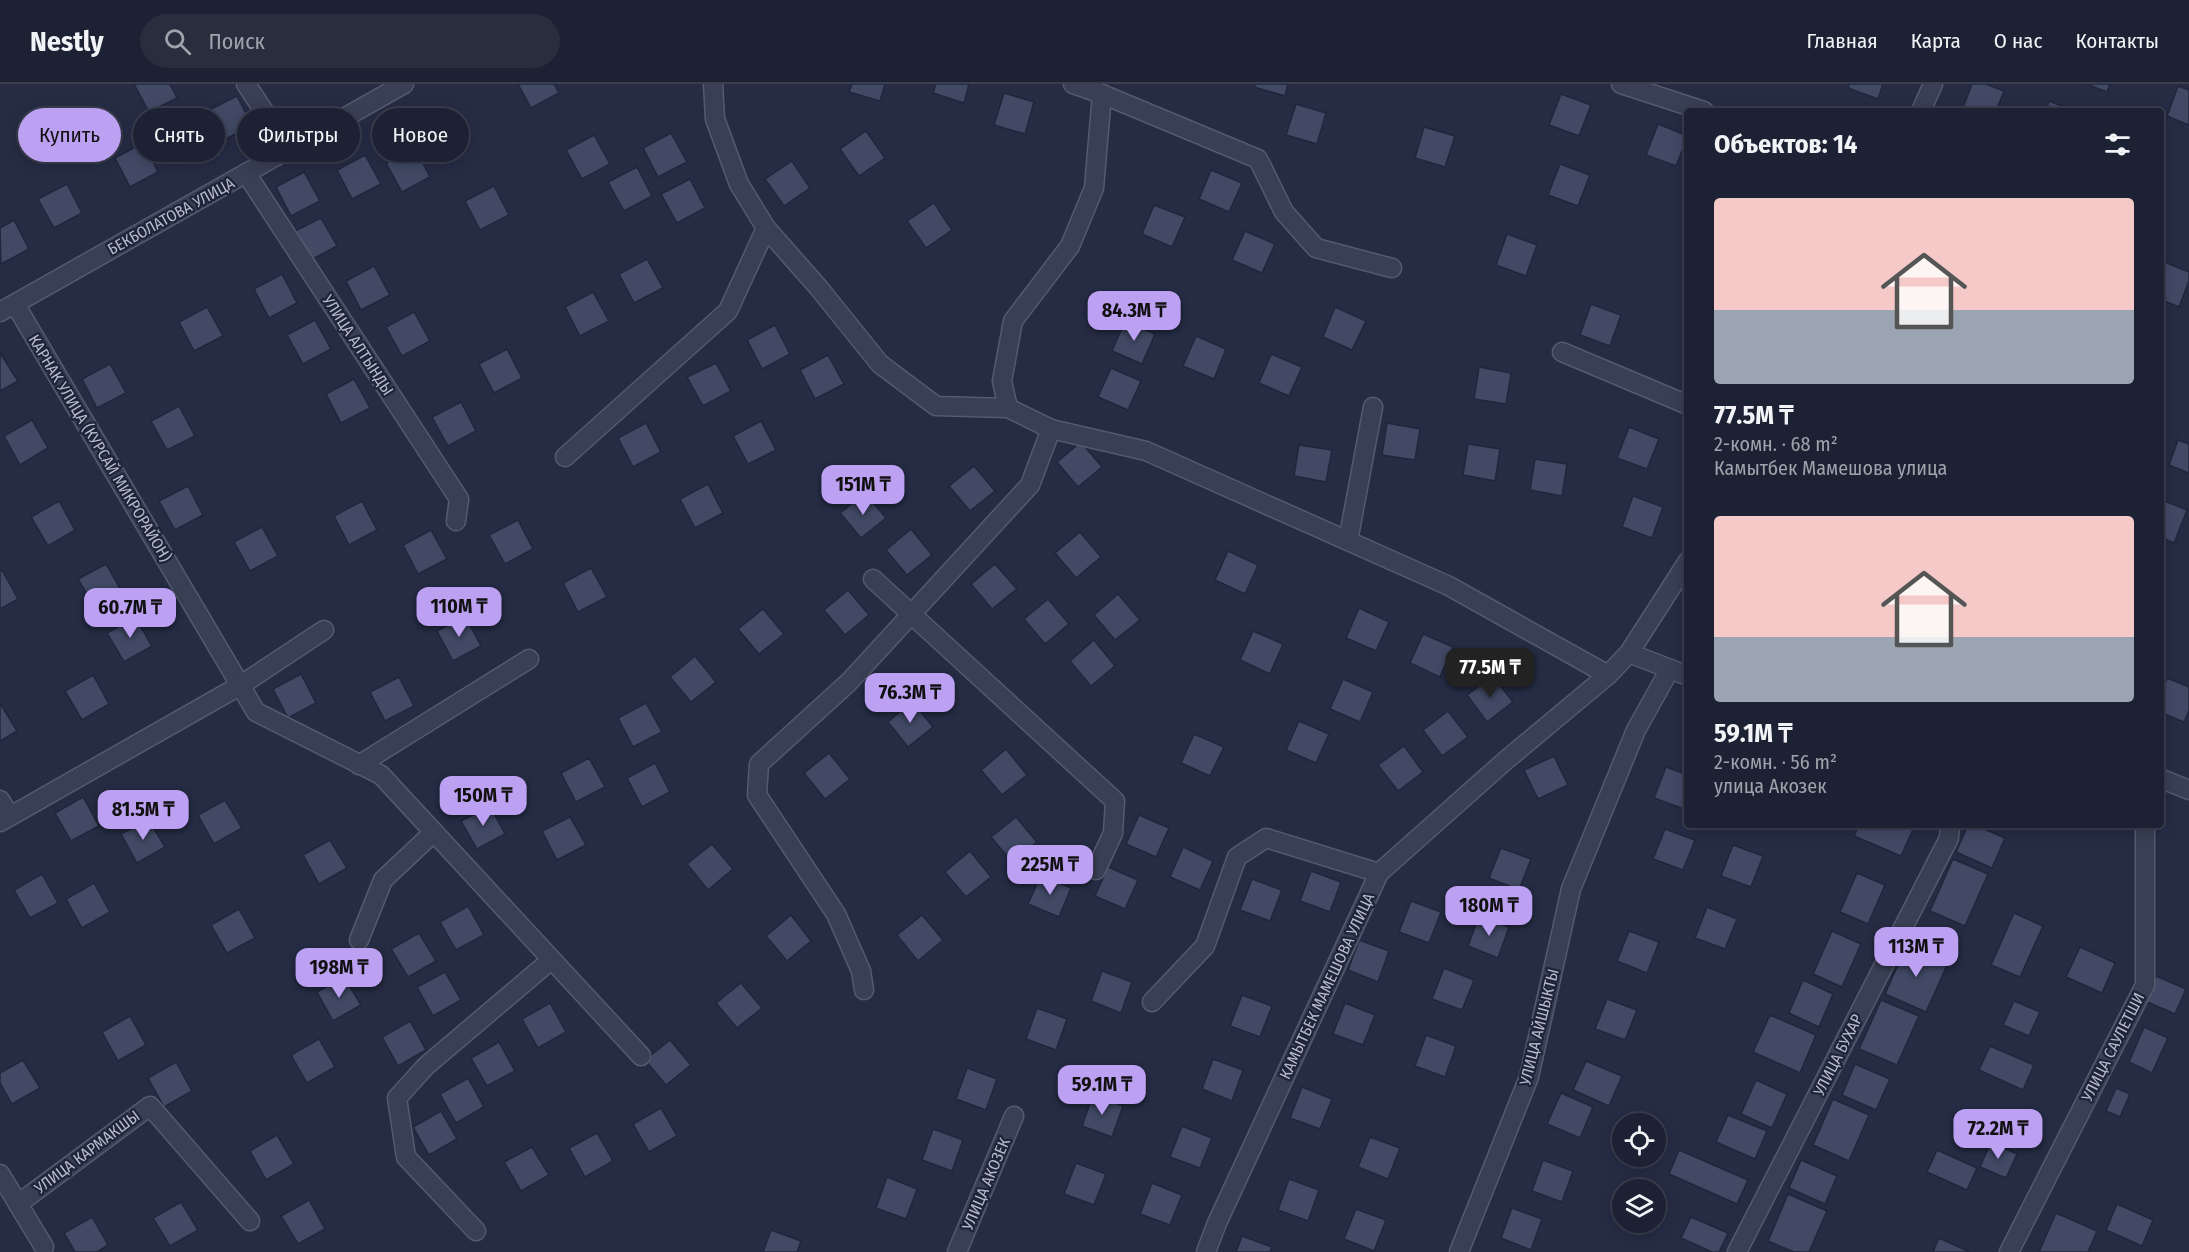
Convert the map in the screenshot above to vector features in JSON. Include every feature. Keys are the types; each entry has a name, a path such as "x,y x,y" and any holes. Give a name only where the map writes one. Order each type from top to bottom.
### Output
{"street":[{"path":"246,84 262,108"},
{"name":"БЕКБОЛАТОВА УЛИЦА","path":"360,109 404,84"},
{"path":"714,84 715,119 739,184 766,228 818,286 880,364 936,406 1008,408 1051,429 1146,451 1449,586 1608,675"},
{"path":"1073,84 1258,159 1284,212 1316,248 1392,268"},
{"path":"1621,84 1695,108"},
{"path":"1922,108 1933,84"},
{"path":"1008,408 1002,381 1013,321 1070,246 1094,188 1102,94"},
{"name":"БЕКБОЛАТОВА УЛИЦА","path":"7,308 265,162"},
{"name":"УЛИЦА АЛТЫНДЫ","path":"246,173 459,499 456,521"},
{"path":"565,457 728,311 766,228"},
{"name":"КАРНАК УЛИЦА (КУРСАЙ МИКРОРАЙОН)","path":"7,308 256,712 381,775 640,1056"},
{"path":"1562,351 1684,403"},
{"path":"1348,541 1373,407"},
{"path":"864,990 861,971 836,914 757,795 759,764 849,682 1030,484 1051,429"},
{"name":"КАМЫТБЕК МАМЕШОВА УЛИЦА","path":"1206,1252 1217,1223 1379,873 1505,760 1608,675 1629,654 1684,567"},
{"path":"873,579 1115,801 1113,833 1096,870"},
{"path":"0,800 5,819 241,686 324,630"},
{"path":"1629,654 1684,674"},
{"path":"359,765 528,659"},
{"name":"УЛИЦА АЙШЫКТЫ","path":"1459,1252 1529,1077 1571,889 1636,730 1670,669"},
{"path":"2164,780 2189,789"},
{"name":"УЛИЦА БУХАР","path":"1737,1252 1949,838 1950,828"},
{"name":"УЛИЦА САУЛЕТШИ","path":"2009,1252 2145,985 2145,828"},
{"path":"359,940 383,880 434,832"},
{"path":"1152,1002 1206,946 1237,857 1266,838 1379,873"},
{"path":"476,1230 406,1157 397,1098 426,1066 551,960"},
{"name":"УЛИЦА КАРМАКШЫ","path":"18,1204 150,1106 250,1221"},
{"name":"УЛИЦА АКОЗЕК","path":"957,1252 1014,1116"},
{"name":"УЛИЦА КАРМАКШЫ","path":"0,1174 45,1247"}],"building":[{"path":"134,84 170,84 177,98 157,108 147,108"},
{"path":"518,84 554,84 559,93 531,108"},
{"path":"852,84 885,84 880,101 849,92"},
{"path":"936,84 969,84 964,103 933,93"},
{"path":"1255,84 1288,84 1285,96 1254,87"},
{"path":"1849,84 1883,84 1878,99 1848,88"},
{"path":"1972,84 1986,84 2004,91 1997,108 1963,108"},
{"path":"2086,84 2110,84 2107,92"},
{"path":"2178,86 2189,90 2189,125 2167,116"},
{"path":"1004,93 1034,102 1025,134 994,125"},
{"path":"1561,94 1591,105 1579,136 1549,125"},
{"path":"237,96 243,108 237,108 237,133 225,139 225,108 213,108"},
{"path":"2049,101 2067,108 2047,108"},
{"path":"1296,104 1326,113 1317,144 1286,135"},
{"path":"1658,124 1684,134 1684,146 1676,166 1646,155"},
{"path":"1424,127 1455,136 1445,167 1415,158"},
{"path":"866,131 885,158 859,176 840,149"},
{"path":"671,133 687,162 658,177 643,148"},
{"path":"594,135 610,164 582,179 566,150"},
{"path":"133,148 133,162 153,162 158,172 130,187 117,162 121,162 121,155"},
{"path":"365,155 381,184 352,199 337,170 352,162 360,162 360,158"},
{"path":"792,161 810,188 784,206 765,179"},
{"path":"422,162 430,177 402,192 386,163"},
{"path":"1560,164 1590,175 1578,206 1548,195"},
{"path":"637,167 652,196 624,211 608,182"},
{"path":"1211,170 1242,183 1229,212 1199,199"},
{"path":"304,172 320,201 291,216 276,187"},
{"path":"690,179 705,208 677,223 661,194"},
{"path":"67,184 82,213 54,228 38,199"},
{"path":"494,186 509,215 480,230 465,201"},
{"path":"934,203 952,230 926,248 907,221"},
{"path":"1154,205 1185,217 1172,247 1142,234"},
{"path":"321,218 337,246 309,261 293,232"},
{"path":"14,220 29,249 1,264 0,228"},
{"path":"1245,231 1275,244 1262,273 1232,260"},
{"path":"1507,234 1537,245 1526,276 1496,265"},
{"path":"647,259 663,288 634,303 619,274"},
{"path":"2164,262 2189,272 2189,281 2179,307 2164,301"},
{"path":"374,266 390,295 361,310 346,281"},
{"path":"282,274 297,303 269,318 254,289"},
{"path":"593,292 609,321 580,336 565,307"},
{"path":"1591,304 1621,315 1610,346 1580,335"},
{"path":"207,307 223,336 194,351 179,322"},
{"path":"1335,307 1366,321 1352,350 1323,337"},
{"path":"414,312 430,341 402,356 386,327"},
{"path":"315,320 331,349 303,364 287,335"},
{"path":"1125,321 1155,334 1142,364 1112,351"},
{"path":"775,325 790,354 762,369 747,340"},
{"path":"1196,336 1226,349 1214,379 1183,366"},
{"path":"507,349 522,378 494,393 479,364"},
{"path":"0,353 18,381 0,391"},
{"path":"1271,354 1302,367 1289,396 1259,383"},
{"path":"828,355 844,384 815,399 800,370"},
{"path":"716,363 731,391 703,406 687,377"},
{"path":"110,364 126,393 97,408 82,379"},
{"path":"1479,367 1511,373 1506,404 1474,399"},
{"path":"1111,368 1141,381 1128,410 1098,397"},
{"path":"354,379 370,408 341,423 326,394"},
{"path":"461,402 476,431 448,446 432,417"},
{"path":"179,406 195,436 167,450 151,421"},
{"path":"32,420 48,448 20,465 4,436"},
{"path":"761,421 776,450 748,464 733,436"},
{"path":"646,423 661,452 633,467 618,438"},
{"path":"1387,423 1420,429 1415,460 1382,455"},
{"path":"1629,427 1659,439 1647,469 1617,458"},
{"path":"2178,440 2189,444 2189,473 2169,465"},
{"path":"1081,442 1102,467 1078,487 1057,462"},
{"path":"1468,444 1500,449 1495,481 1463,475"},
{"path":"1299,445 1332,450 1326,482 1294,476"},
{"path":"1535,459 1567,464 1562,496 1530,490"},
{"path":"974,466 995,491 970,511 949,486"},
{"path":"708,484 723,513 695,528 680,499"},
{"path":"188,486 203,515 175,530 159,501"},
{"path":"865,493 886,518 861,538 840,513"},
{"path":"1633,496 1663,507 1652,538 1622,527"},
{"path":"59,501 75,530 48,546 31,517"},
{"path":"362,501 377,530 349,545 334,516"},
{"path":"2164,501 2187,510 2174,543 2164,539"},
{"path":"518,520 533,549 505,564 489,535"},
{"path":"262,527 278,556 250,571 234,542"},
{"path":"911,529 932,555 907,575 886,550"},
{"path":"431,530 447,559 418,574 403,545"},
{"path":"1080,532 1101,557 1076,578 1055,553"},
{"path":"1228,551 1258,565 1245,594 1215,580"},
{"path":"106,564 122,592 95,608 78,579"},
{"path":"995,564 1017,589 992,609 971,584"},
{"path":"591,568 607,597 578,612 563,583"},
{"path":"2,570 18,599 0,609 0,571"},
{"path":"848,590 869,615 845,635 824,610"},
{"path":"1118,594 1140,620 1115,640 1094,615"},
{"path":"1048,599 1069,624 1045,644 1024,619"},
{"path":"1359,608 1389,622 1376,651 1346,638"},
{"path":"763,609 784,634 759,654 738,629"},
{"path":"465,616 481,646 453,661 437,631"},
{"path":"135,617 152,646 124,662 107,633"},
{"path":"1253,631 1283,644 1270,674 1240,660"},
{"path":"1423,634 1453,647 1440,677 1410,663"},
{"path":"1094,640 1115,666 1091,686 1070,661"},
{"path":"695,656 716,682 691,702 670,677"},
{"path":"301,674 316,703 288,718 273,689"},
{"path":"93,675 109,704 82,720 65,691"},
{"path":"1493,676 1513,702 1487,722 1467,695"},
{"path":"399,677 414,706 385,721 370,692"},
{"path":"2167,678 2189,687 2189,711 2184,722 2164,714 2164,686"},
{"path":"1343,679 1373,692 1360,722 1330,709"},
{"path":"912,701 933,727 908,747 888,722"},
{"path":"0,703 17,731 0,741"},
{"path":"646,703 662,732 633,747 618,718"},
{"path":"1448,711 1468,737 1442,756 1423,730"},
{"path":"1299,721 1329,734 1316,763 1286,750"},
{"path":"1194,734 1224,747 1210,776 1181,763"},
{"path":"1404,746 1423,772 1398,791 1378,765"},
{"path":"1006,749 1027,775 1002,795 981,770"},
{"path":"829,753 850,779 825,799 804,773"},
{"path":"1554,756 1568,785 1538,799 1524,770"},
{"path":"589,758 605,787 576,802 561,773"},
{"path":"655,763 670,792 642,807 627,778"},
{"path":"1666,767 1684,774 1684,809 1654,798"},
{"path":"83,797 99,826 71,841 55,813"},
{"path":"225,800 242,828 214,844 198,815"},
{"path":"490,806 505,834 477,849 461,821"},
{"path":"1139,815 1169,828 1156,857 1126,844"},
{"path":"570,817 586,845 557,860 542,831"},
{"path":"1016,817 1037,842 1012,862 991,837"},
{"path":"148,819 165,847 137,863 121,834"},
{"path":"1858,828 1914,828 1901,856 1854,836"},
{"path":"1967,828 1982,828 2005,838 1992,868 1956,852"},
{"path":"1665,829 1695,840 1683,870 1653,859"},
{"path":"330,840 347,868 319,884 303,855"},
{"path":"712,844 733,869 708,890 687,864"},
{"path":"1733,845 1763,856 1751,887 1721,876"},
{"path":"1183,847 1213,861 1200,890 1170,877"},
{"path":"1501,848 1531,859 1519,890 1489,878"},
{"path":"970,851 991,877 966,897 945,872"},
{"path":"1953,859 1988,874 1965,926 1930,911"},
{"path":"1108,867 1138,880 1125,909 1095,896"},
{"path":"1311,871 1341,882 1330,912 1300,901"},
{"path":"1857,873 1885,885 1868,924 1840,912"},
{"path":"42,874 58,903 30,918 14,890"},
{"path":"1041,875 1071,888 1059,917 1028,904"},
{"path":"1252,879 1282,890 1270,921 1240,910"},
{"path":"94,883 110,912 82,928 66,899"},
{"path":"1411,901 1441,912 1429,943 1399,932"},
{"path":"468,906 484,935 456,950 440,922"},
{"path":"1707,907 1737,919 1725,949 1695,938"},
{"path":"239,909 255,938 227,953 211,925"},
{"path":"2014,913 2043,926 2020,977 1991,965"},
{"path":"791,915 811,941 787,961 766,936"},
{"path":"922,915 943,940 918,961 897,935"},
{"path":"1479,916 1509,927 1498,958 1468,946"},
{"path":"1629,931 1659,942 1647,973 1617,961"},
{"path":"1832,931 1861,944 1842,987 1813,974"},
{"path":"419,933 436,961 408,977 391,949"},
{"path":"1359,940 1389,951 1378,982 1348,970"},
{"path":"1907,945 1948,963 1926,1012 1885,994"},
{"path":"2080,947 2115,963 2102,993 2066,977"},
{"path":"1444,968 1474,980 1462,1010 1432,999"},
{"path":"1102,971 1132,982 1121,1013 1091,1001"},
{"path":"445,972 461,1000 433,1016 417,987"},
{"path":"2156,976 2186,989 2175,1014 2145,1001"},
{"path":"344,977 361,1005 333,1021 317,992"},
{"path":"1803,980 1833,994 1819,1027 1789,1013"},
{"path":"741,983 762,1008 737,1028 716,1003"},
{"path":"1242,995 1272,1006 1260,1037 1230,1026"},
{"path":"1607,999 1637,1010 1625,1040 1595,1029"},
{"path":"1881,1000 1919,1016 1897,1065 1859,1049"},
{"path":"2014,1001 2040,1012 2029,1036 2003,1025"},
{"path":"550,1003 566,1032 538,1048 522,1019"},
{"path":"1345,1003 1375,1015 1363,1045 1333,1034"},
{"path":"1037,1008 1067,1019 1056,1050 1026,1039"},
{"path":"1770,1015 1816,1035 1800,1073 1753,1052"},
{"path":"130,1016 146,1045 118,1061 102,1032"},
{"path":"410,1021 426,1050 398,1066 382,1037"},
{"path":"2144,1027 2168,1038 2152,1073 2129,1062"},
{"path":"1426,1035 1456,1046 1445,1077 1415,1066"},
{"path":"319,1039 335,1067 307,1083 291,1055"},
{"path":"670,1040 691,1065 666,1085 645,1060"},
{"path":"499,1042 515,1071 487,1086 471,1058"},
{"path":"1990,1046 2034,1065 2023,1090 1979,1070"},
{"path":"1213,1059 1243,1070 1232,1101 1202,1089"},
{"path":"23,1060 40,1088 12,1104 0,1083 0,1073"},
{"path":"1586,1061 1622,1076 1609,1106 1573,1090"},
{"path":"176,1062 192,1091 164,1107 148,1078"},
{"path":"1855,1064 1890,1079 1876,1110 1842,1095"},
{"path":"967,1068 997,1079 986,1110 956,1099"},
{"path":"468,1078 484,1107 456,1123 440,1094"},
{"path":"1756,1080 1787,1094 1772,1128 1741,1114"},
{"path":"1302,1087 1332,1099 1320,1129 1290,1118"},
{"path":"2116,1088 2130,1094 2120,1117 2106,1111"},
{"path":"1561,1093 1593,1107 1580,1138 1547,1124"},
{"path":"1093,1095 1123,1106 1112,1137 1082,1126"},
{"path":"1833,1099 1869,1115 1849,1161 1813,1145"},
{"path":"661,1108 677,1136 649,1152 633,1124"},
{"path":"441,1111 457,1139 429,1155 413,1127"},
{"path":"1728,1115 1767,1131 1755,1159 1716,1142"},
{"path":"1182,1126 1212,1138 1200,1168 1170,1157"},
{"path":"933,1129 963,1140 952,1171 922,1160"},
{"path":"597,1133 613,1161 585,1177 569,1148"},
{"path":"277,1135 294,1164 266,1180 250,1151"},
{"path":"1370,1137 1400,1148 1388,1179 1358,1167"},
{"path":"1991,1142 2017,1154 2006,1178 1980,1167"},
{"path":"532,1147 549,1175 521,1191 504,1162"},
{"path":"1679,1150 1748,1180 1737,1204 1669,1174"},
{"path":"1937,1150 1977,1168 1967,1190 1927,1172"},
{"path":"1543,1160 1573,1171 1562,1202 1532,1191"},
{"path":"1801,1160 1837,1176 1825,1204 1789,1188"},
{"path":"1076,1163 1106,1174 1094,1205 1064,1194"},
{"path":"887,1177 917,1189 906,1219 876,1208"},
{"path":"1289,1179 1319,1190 1308,1221 1278,1210"},
{"path":"1152,1183 1182,1195 1170,1225 1140,1214"},
{"path":"1788,1194 1827,1211 1809,1252 1794,1252 1768,1241"},
{"path":"309,1200 325,1229 298,1244 281,1216"},
{"path":"181,1202 198,1230 170,1246 153,1218"},
{"path":"2117,1204 2153,1220 2142,1246 2106,1230"},
{"path":"1512,1208 1542,1219 1531,1250 1501,1238"},
{"path":"1356,1209 1386,1220 1374,1251 1344,1239"},
{"path":"2056,1213 2097,1231 2088,1252 2039,1252"},
{"path":"92,1217 108,1245 97,1252 75,1252 64,1233"},
{"path":"1691,1217 1728,1233 1719,1252 1712,1252 1681,1238"},
{"path":"771,1230 801,1241 797,1252 763,1252"},
{"path":"1242,1236 1272,1247 1270,1252 1236,1252"},
{"path":"1939,1238 1970,1252 1933,1252"}]}
